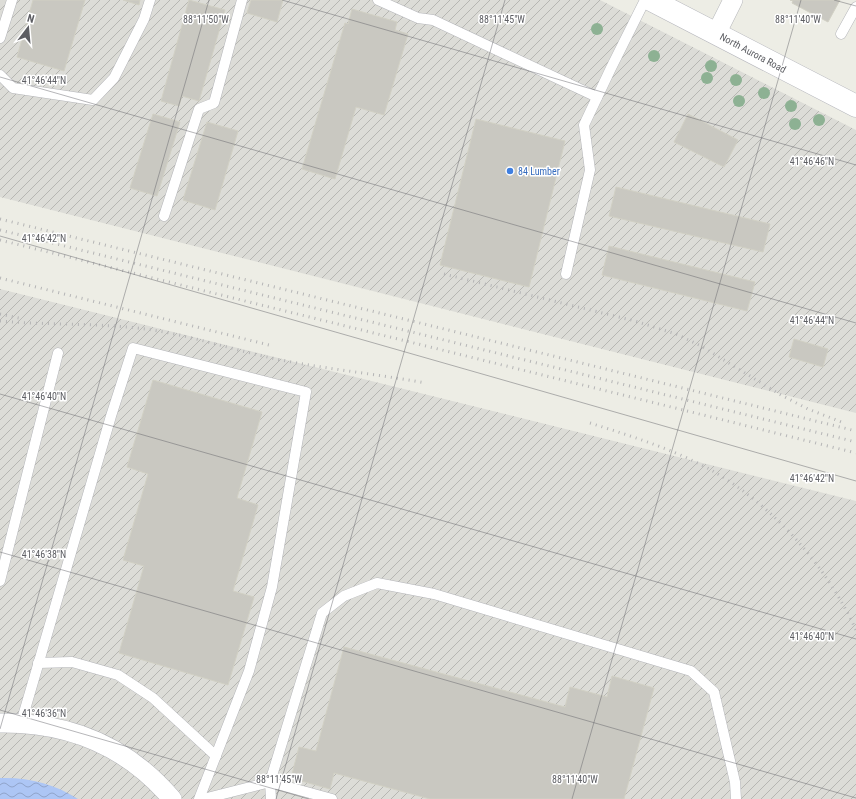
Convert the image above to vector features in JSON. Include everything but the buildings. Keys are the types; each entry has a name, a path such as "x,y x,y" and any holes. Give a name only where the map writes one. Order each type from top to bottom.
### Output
{"main road":[{"name":"North Aurora Road","path":"651,0 856,106"}],"street":[{"path":"716,34 732,0"},
{"path":"0,723 21,722 52,726 89,738 120,753 142,769 163,788 172,799"}],"lane":[{"path":"0,38 12,0"},
{"path":"0,75 13,88 93,100 114,78 144,18 150,0"},
{"path":"164,216 199,109 214,103 242,0"},
{"path":"378,0 418,18 433,20 597,97"},
{"path":"566,274 590,170 584,125 645,0"},
{"path":"841,34 856,7"},
{"path":"21,722 111,416 133,348 306,392 272,587 249,671 199,799"},
{"path":"0,581 58,353"},
{"path":"271,799 270,782 322,613 344,596 377,583 434,594 691,671 714,692 735,782 736,799"},
{"path":"38,663 72,662 118,675 153,698 216,756"},
{"path":"203,799 270,782 332,799"}],"shaded area":[{"path":"0,0 600,0 856,130 856,413 0,197"},
{"path":"0,289 856,501 856,799 0,799"}],"water":[{"path":"0,778 41,782 60,789 78,799 0,799"}],"railway":[{"path":"0,219 856,431"},
{"path":"0,230 856,442"},
{"path":"0,240 856,453"},
{"path":"444,274 635,321 676,334 701,346 781,395 808,409 844,423"},
{"path":"0,278 273,346"},
{"path":"0,314 19,318"},
{"path":"0,321 103,325 155,330 276,359 426,383"},
{"path":"590,423 652,444 697,462 734,485 756,501 777,519 814,560 844,606 856,630"}],"place":[{"name":"84 Lumber","path":"510,171"}]}
